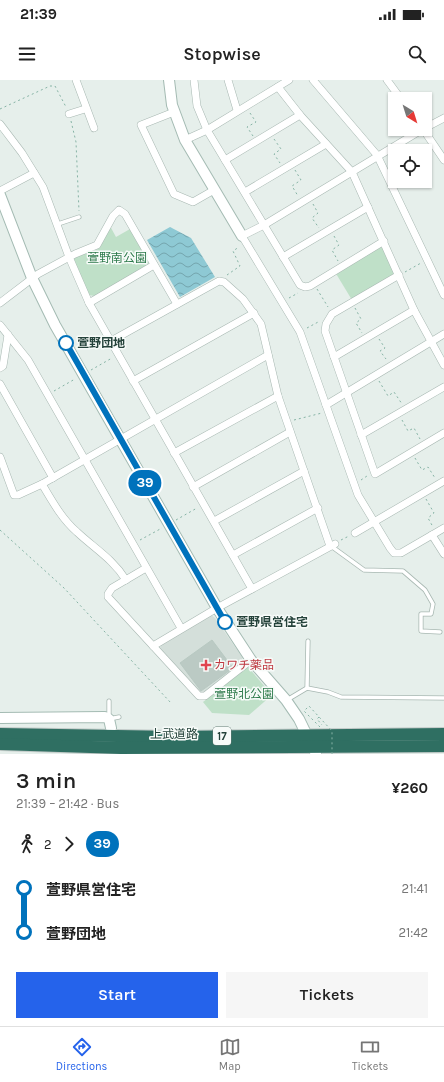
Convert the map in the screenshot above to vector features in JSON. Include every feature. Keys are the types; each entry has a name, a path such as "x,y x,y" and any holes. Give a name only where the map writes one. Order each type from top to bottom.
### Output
{"highway":[{"name":"上武道路","path":"0,734 167,738 441,733"},
{"name":"上武道路","path":"0,744 121,748 314,751 444,746"}],"street":[{"path":"76,80 85,109 94,128"},
{"path":"169,80 174,112 185,140 300,332 358,495 374,522 394,553 401,553 444,528"},
{"path":"194,80 196,106 207,130 300,285 305,287 312,284 384,242"},
{"path":"228,80 237,110"},
{"path":"185,140 207,130 237,110 289,80"},
{"path":"313,80 377,155 444,295"},
{"path":"387,80 396,92"},
{"path":"278,87 300,115 352,172 414,310 444,365"},
{"path":"69,114 85,109"},
{"path":"174,112 141,125 174,194 194,202 214,190"},
{"path":"225,160 300,115"},
{"path":"432,125 444,118"},
{"path":"0,124 34,173 49,200 69,257 89,302 252,589"},
{"path":"244,239 264,224 352,172 377,155 411,136"},
{"path":"429,136 444,160"},
{"path":"245,192 326,144"},
{"path":"0,191 34,173"},
{"path":"0,195 32,278 55,325 217,608 251,660 286,700 299,719 314,751"},
{"path":"283,257 368,206"},
{"path":"0,304 32,278 69,257 97,245 113,216 119,210 125,214 177,304"},
{"path":"89,302 154,265"},
{"path":"399,275 332,314 326,324 325,331 375,474 444,432"},
{"path":"111,341 219,281 224,282 243,299 254,313 265,335 268,355 278,396 304,471 333,545 181,628 153,646"},
{"path":"334,357 414,310"},
{"path":"133,381 254,313"},
{"path":"0,325 28,360 181,628"},
{"path":"327,408 346,393 444,334"},
{"path":"0,368 3,366 8,335"},
{"path":"0,457 14,495 18,495 53,478 268,355"},
{"path":"0,384 53,478"},
{"path":"361,435 444,387"},
{"path":"174,454 278,396"},
{"path":"193,487 290,432"},
{"path":"216,520 304,471"},
{"path":"356,533 441,482"},
{"path":"42,484 61,513 76,532 104,553 126,580"},
{"path":"233,555 318,508"},
{"path":"434,534 444,554"},
{"path":"146,568 112,588 108,594 108,597 199,696 205,696 251,660"},
{"path":"0,718 97,716 110,723"}],"lane":[{"path":"58,224 79,217"},
{"path":"333,545 364,570 403,571 425,590 433,604 431,614 421,614 420,631 440,632"},
{"path":"307,688 308,641"},
{"path":"286,700 307,688 328,692 341,697 444,698"},
{"path":"108,701 110,723"},
{"path":"110,723 119,716"}],"path":[{"path":"0,109 50,86 55,86 69,114 76,142 79,217"},
{"path":"246,105 256,122 247,127 257,141"},
{"path":"270,133 281,149 274,154 284,169"},
{"path":"292,164 301,180 292,186 302,202"},
{"path":"309,198 318,213 312,218 322,234"},
{"path":"330,229 339,245 332,250 342,267"},
{"path":"222,277 240,266 233,251 244,239"},
{"path":"399,275 427,260"},
{"path":"282,303 312,284 332,314 300,332"},
{"path":"351,302 361,319 356,323 365,339"},
{"path":"375,333 385,348 380,351 390,367"},
{"path":"87,372 118,354"},
{"path":"376,376 388,396 394,392 405,409"},
{"path":"48,394 79,377"},
{"path":"287,422 327,408"},
{"path":"398,414 408,431 414,428 424,444"},
{"path":"411,452 422,470 428,467 441,482"},
{"path":"357,482 374,472"},
{"path":"423,493 434,513 428,518 434,534"},
{"path":"174,522 204,504"},
{"path":"133,544 165,527"},
{"path":"0,530 64,588 171,702"},
{"path":"333,545 348,536"},
{"path":"320,727 304,711 309,706 332,731 332,754"},
{"path":"319,717 317,719 323,726"}],"shaded area":[{"path":"211,615 215,618 242,657 243,662 205,692 199,692 160,649 161,644"}],"green space":[{"name":"萱野南公園","path":"110,226 116,237 130,229 149,260 148,266 95,296 88,295 73,261 74,257 98,249"},
{"path":"380,247 385,249 395,271 393,275 352,300 335,272"},
{"name":"萱野北公園","path":"248,667 272,695 249,715 212,713 203,702"}],"water":[{"path":"170,227 191,238 215,277 180,297 147,240"}],"building":[{"name":"カワチ薬品","path":"212,640 233,668 201,691 180,663"}],"bus line":[{"name":"39","path":"66,343 225,622"}],"place":[{"name":"萱野団地","path":"66,343"},
{"name":"萱野県営住宅","path":"225,622"},
{"name":"カワチ薬品","path":"206,665"}]}
